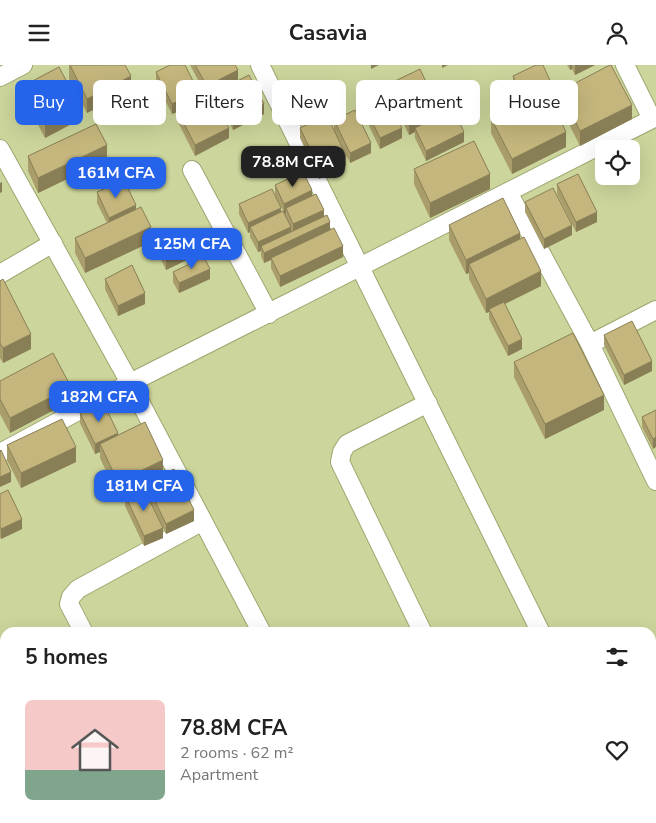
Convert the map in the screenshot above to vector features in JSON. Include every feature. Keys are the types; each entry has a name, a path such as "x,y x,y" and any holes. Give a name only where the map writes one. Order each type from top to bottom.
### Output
{"street":[{"path":"0,77 23,65"},
{"path":"260,65 538,627"},
{"path":"0,453 130,383 654,118 625,65"},
{"path":"0,149 54,243 130,383 259,627"},
{"path":"192,170 269,314"},
{"path":"508,192 590,344 656,481"},
{"path":"0,274 54,243"},
{"path":"590,344 656,310"},
{"path":"420,627 340,462 342,452 347,445 428,403"},
{"path":"81,627 69,604 78,589 203,521"}],"building":[{"path":"70,65 125,65 131,76 123,80 93,80 93,96 87,99 83,91 83,80 78,80"},
{"path":"170,65 185,65 192,80 176,80 176,102 172,104 166,92 166,80 160,80 156,72"},
{"path":"195,65 235,65 238,70 219,80 204,80"},
{"path":"536,65 543,65 550,80 515,80 513,76"},
{"path":"611,65 632,105 580,131 577,125 578,82"},
{"path":"59,67 66,80 34,80"},
{"path":"420,69 425,80 397,80"},
{"path":"249,75 252,80 239,80"},
{"path":"355,110 356,125 362,125 371,143 350,153 336,125 346,125 346,114"},
{"path":"94,125 97,125 107,145 38,178 28,156"},
{"path":"185,125 227,125 229,128 195,145"},
{"path":"306,125 332,125 346,156 319,168 300,128"},
{"path":"374,125 401,125 402,128 380,138"},
{"path":"421,125 461,125 464,132 426,151 415,128"},
{"path":"495,125 563,125 566,132 512,159"},
{"path":"474,141 490,174 430,203 414,169"},
{"path":"303,172 312,190 284,204 275,185"},
{"path":"578,174 597,212 576,222 557,184"},
{"path":"124,180 136,205 109,218 97,192"},
{"path":"553,188 572,225 544,239 525,202"},
{"path":"272,189 281,208 248,223 239,204"},
{"path":"316,194 324,210 293,224 286,208"},
{"path":"503,198 520,233 466,260 449,225"},
{"path":"141,207 151,227 85,258 75,238"},
{"path":"283,211 291,227 258,242 250,227"},
{"path":"327,215 330,222 264,253 261,246"},
{"path":"334,228 343,246 280,276 271,258"},
{"path":"190,230 197,245 166,259 159,245"},
{"path":"524,237 541,271 486,299 469,264"},
{"path":"204,257 210,269 179,283 173,272"},
{"path":"132,265 145,293 118,306 105,279"},
{"path":"3,279 31,334 3,348 0,343 0,281"},
{"path":"504,302 522,339 508,346 489,309"},
{"path":"632,321 652,361 624,375 604,335"},
{"path":"573,333 604,395 545,424 514,362"},
{"path":"53,353 71,387 10,418 0,399 0,381"},
{"path":"103,402 118,433 95,444 80,413"},
{"path":"656,410 656,437 653,439 642,417"},
{"path":"62,419 76,447 21,473 7,445"},
{"path":"145,422 163,460 118,482 100,444"},
{"path":"0,451 11,472 0,477"},
{"path":"174,469 194,510 166,524 146,482"},
{"path":"143,487 163,528 144,536 125,495"},
{"path":"8,490 22,519 1,529 0,494"}]}
